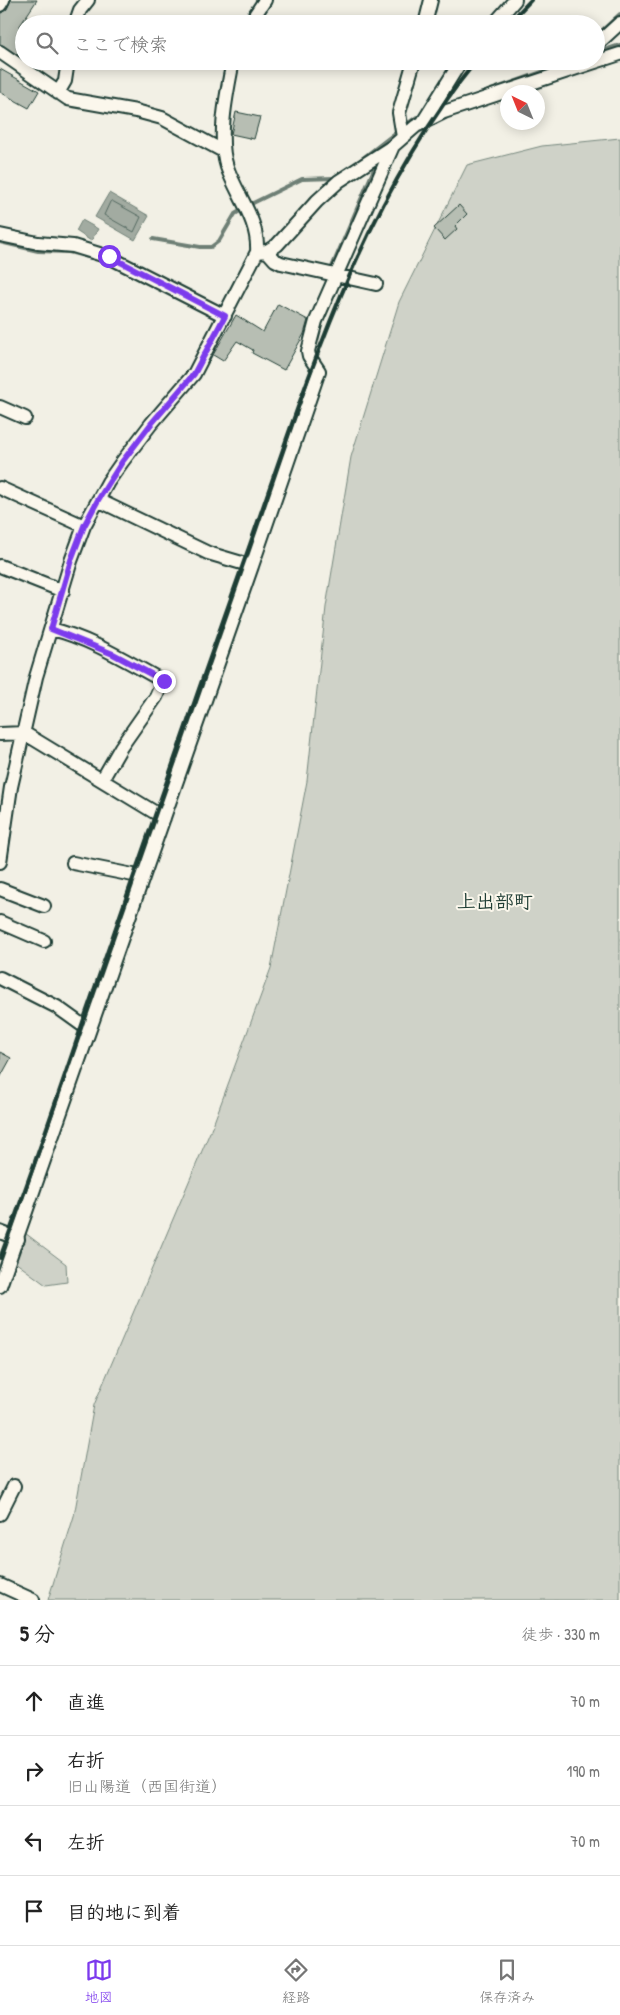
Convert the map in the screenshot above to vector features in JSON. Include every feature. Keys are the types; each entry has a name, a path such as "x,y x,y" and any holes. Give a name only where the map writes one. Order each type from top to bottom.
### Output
{"street":[{"path":"0,5 3,0"},
{"path":"78,15 88,0"},
{"path":"255,15 266,0"},
{"path":"427,15 431,0"},
{"path":"502,15 515,0"},
{"path":"605,37 620,23"},
{"path":"0,52 15,63"},
{"path":"605,58 620,54"},
{"path":"25,70 68,99 136,111 162,118 223,151"},
{"path":"58,93 65,81 67,70"},
{"path":"231,70 228,84 223,151 230,175 255,226 262,252 281,263 376,284"},
{"path":"401,132 400,104 411,70"},
{"path":"423,122 455,70"},
{"path":"0,1286 18,1239 319,371 309,356 309,344 335,275 392,146 401,132 444,112 568,70"},
{"path":"0,862 11,787 36,677 71,560 84,526 98,500 122,462 151,424 194,374 262,252 285,238 317,201 339,181 392,146"},
{"path":"0,235 92,250 109,256 225,316"},
{"path":"1,410 25,418"},
{"path":"0,488 84,526"},
{"path":"98,500 208,553 252,566"},
{"path":"0,566 62,591"},
{"path":"51,629 113,654 164,681 156,697 121,747 102,780"},
{"path":"0,734 24,733 164,818"},
{"path":"73,863 143,877"},
{"path":"0,889 44,906"},
{"path":"0,922 44,941"},
{"path":"0,978 57,1006 89,1030"},
{"path":"0,1232 18,1239"},
{"path":"0,1514 14,1486"},
{"path":"0,1585 33,1600"}],"shaded area":[{"path":"620,138 620,1600 48,1600 74,1516 94,1405 213,1125 271,968 307,781 326,607 351,457 399,302 467,165 542,146"},
{"path":"25,1233 66,1264 67,1282 46,1285 15,1262"}],"water":[{"path":"109,193 149,216 135,240 95,217"},
{"path":"82,220 98,229 91,241 76,231"}],"building":[{"path":"11,0 37,0 27,15 15,15 15,53 0,44 0,14 7,9"},
{"path":"0,69 39,91 29,108 0,92"},
{"path":"236,112 260,117 254,139 231,134"},
{"path":"459,205 467,214 455,226 457,229 445,240 434,228"},
{"path":"278,304 308,320 304,334 284,370 252,353 253,350 237,341 223,361 213,355 236,315 263,332"},
{"path":"0,1052 11,1058 0,1078"}],"waterway":[{"path":"605,28 620,14"},
{"path":"605,50 620,45"},
{"path":"488,91 548,70"},
{"path":"404,126 417,117"},
{"path":"359,161 399,130"},
{"path":"332,267 377,162"},
{"path":"153,239 200,247 211,247 219,241 235,214 253,203 302,179 335,178"},
{"path":"0,242 38,251 69,252 92,258"}],"railway":[{"path":"517,15 531,0"},
{"path":"0,1258 33,1169 315,360 368,234 400,174 435,116 469,70"}],"district":[{"name":"上出部町","path":"495,901"}],"route":[{"path":"109,256 225,316 194,374 151,424 108,482 84,526 71,560 51,629 113,654 164,681"}]}
